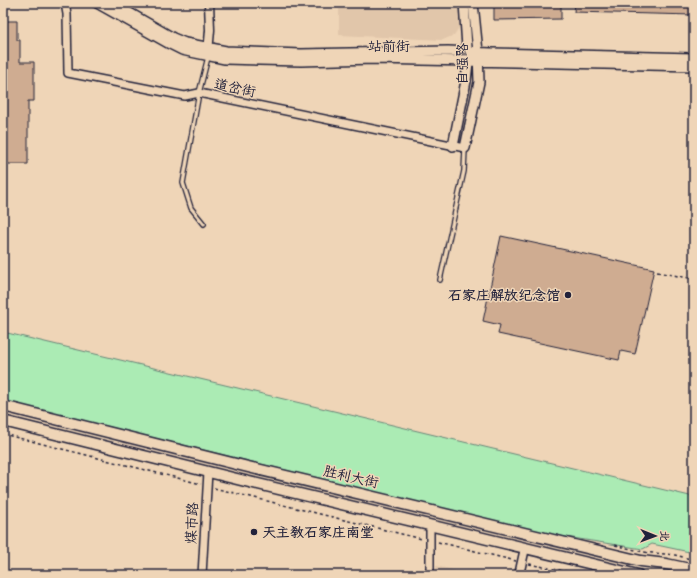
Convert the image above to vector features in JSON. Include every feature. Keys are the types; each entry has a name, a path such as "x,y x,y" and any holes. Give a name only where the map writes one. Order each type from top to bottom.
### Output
{"main road":[{"name":"站前街","path":"97,3 182,50 301,54 467,51 491,53 694,58"},
{"name":"站前街","path":"112,3 173,38 225,59 301,61 478,61 694,66"},
{"name":"自强路","path":"453,146 466,81 468,62 464,3"},
{"name":"自强路","path":"465,148 479,82 478,52 473,3"},
{"name":"胜利大街","path":"3,406 236,464 641,561 666,564 694,570"},
{"name":"胜利大街","path":"3,421 208,472 638,575"}],"street":[{"name":"道岔街","path":"65,3 67,14 68,73 185,96 199,94 465,148"},
{"path":"208,52 210,30 209,3"},
{"name":"煤市路","path":"202,575 208,472"},
{"path":"430,525 430,575"},
{"path":"519,575 525,548"}],"lane":[{"path":"204,224 191,208 183,183 208,52"},
{"path":"440,280 464,171 465,148"}],"path":[{"path":"657,272 694,279"},
{"path":"3,434 430,541 584,575"}],"shaded area":[{"path":"339,3 458,3 460,26 454,35 443,40 339,35"},
{"path":"436,566 474,575 436,575"}],"green space":[{"path":"3,332 694,497 694,553 652,544 643,549 547,534 3,401"}],"building":[{"path":"494,3 561,3 561,19 494,20"},
{"path":"575,3 694,3 694,15 574,12"},
{"path":"3,21 17,21 17,40 20,40 20,62 34,62 34,101 28,101 28,164 3,164"},
{"name":"石家庄解放纪念馆","path":"501,236 654,269 635,354 621,351 619,360 498,334 500,325 483,321"}],"place":[{"name":"石家庄解放纪念馆","path":"568,295"},
{"name":"天主教石家庄南堂","path":"254,532"}]}
